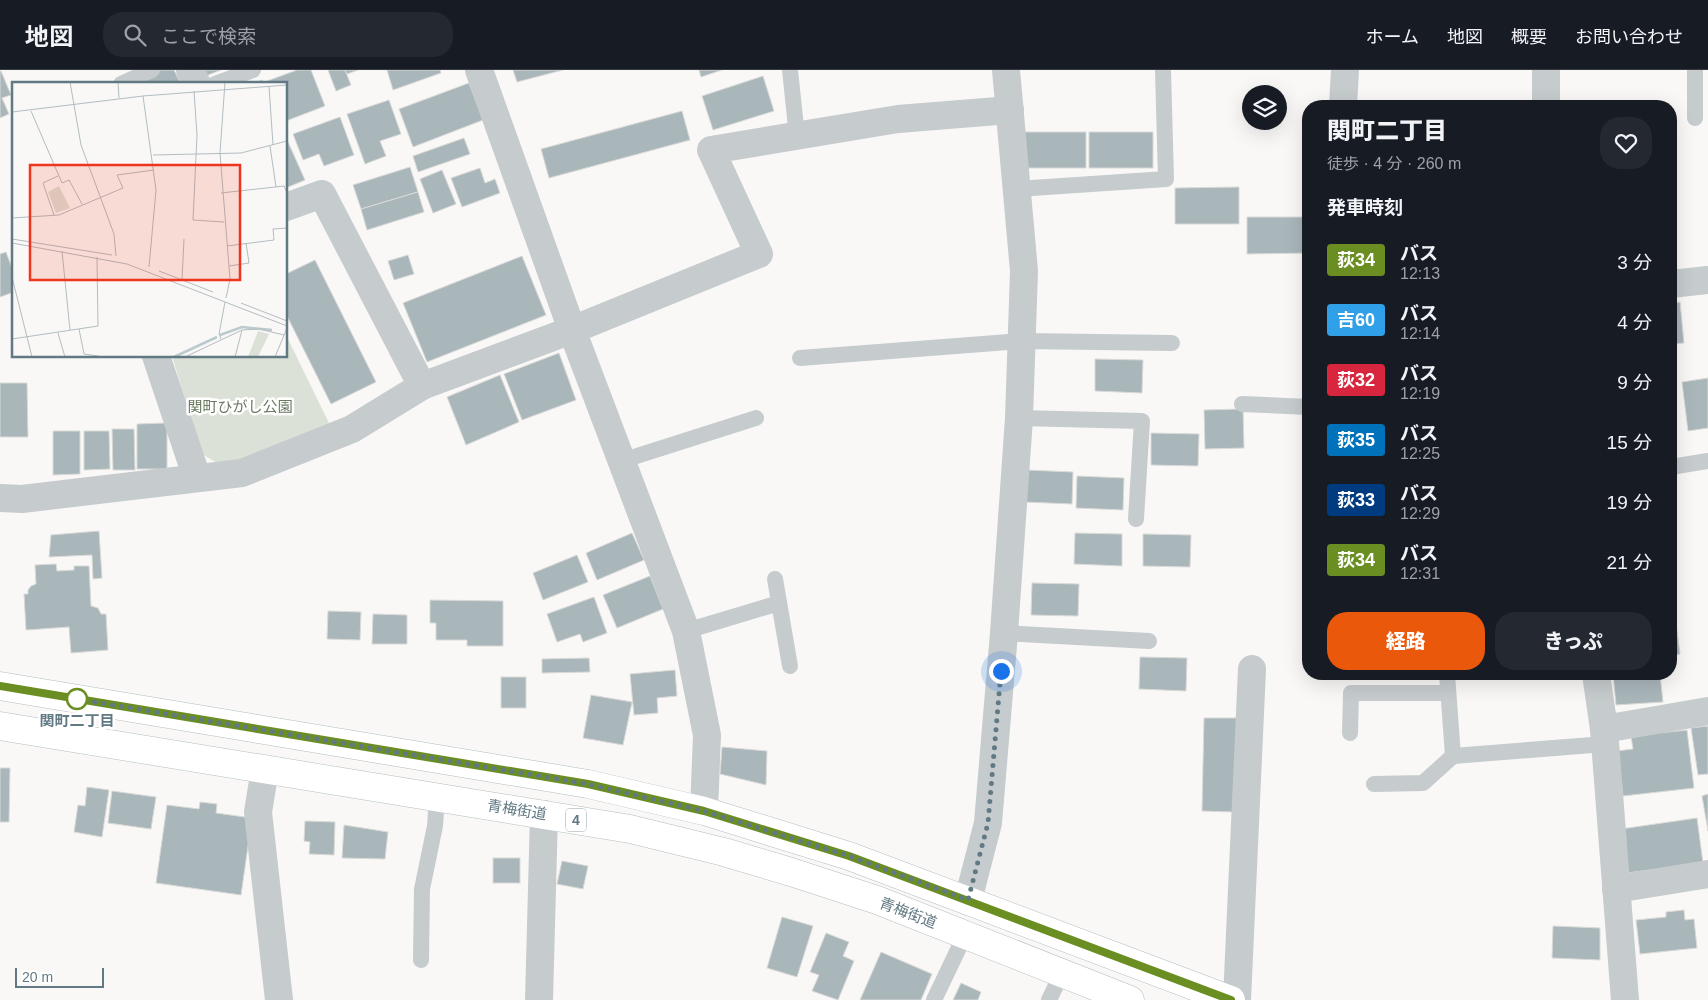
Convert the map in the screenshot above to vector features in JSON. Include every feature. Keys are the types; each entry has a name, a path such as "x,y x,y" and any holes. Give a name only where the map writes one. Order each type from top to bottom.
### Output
{"main road":[{"path":"0,686 588,784 704,811 849,856 1231,1000"},
{"name":"青梅街道","path":"0,726 630,829 724,852 877,900 1130,1000"}],"street":[{"path":"190,70 196,82"},
{"path":"480,70 572,330 686,631 707,735 704,811"},
{"path":"968,900 988,823 1020,418 1024,271 1006,70"},
{"path":"1343,100 1345,70"},
{"path":"1546,70 1546,100"},
{"path":"0,498 22,498 242,473 352,429 422,386 572,330 759,254 712,150 898,119 1010,110"},
{"path":"288,207 322,194 422,386"},
{"path":"1677,283 1708,280"},
{"path":"157,358 197,478"},
{"path":"1237,1000 1252,669"},
{"path":"1597,680 1604,736 1625,1000"},
{"path":"1604,736 1708,711"},
{"path":"265,769 258,812 279,1000"},
{"path":"539,1000 544,814"},
{"path":"1616,889 1708,874"}],"lane":[{"path":"125,82 152,70"},
{"path":"221,82 253,70"},
{"path":"790,70 797,137"},
{"path":"1017,189 1166,179 1163,70"},
{"path":"1695,70 1695,118"},
{"path":"800,358 1022,341 1172,343"},
{"path":"1242,404 1302,406"},
{"path":"622,461 756,418"},
{"path":"1020,418 1142,421 1136,519"},
{"path":"1677,466 1708,461"},
{"path":"775,579 790,666"},
{"path":"686,631 779,603"},
{"path":"1004,633 1150,641"},
{"path":"1447,680 1453,756"},
{"path":"1350,733 1351,693 1448,693"},
{"path":"1374,784 1423,783 1453,756 1604,736"},
{"path":"421,960 422,889 435,826 436,797"},
{"path":"934,1000 965,935"},
{"path":"1049,1000 1062,973"}],"green space":[{"name":"関町ひがし公園","path":"288,339 329,423 245,459 217,463 202,454 173,358 288,358"}],"building":[{"path":"160,70 174,70 180,82 136,82"},
{"path":"200,70 221,70 203,77"},
{"path":"297,70 311,70 325,106 288,120 288,82 267,81"},
{"path":"328,70 345,70 351,85 336,91"},
{"path":"345,70 358,70 347,74"},
{"path":"387,70 440,70 441,73 393,90"},
{"path":"513,70 563,70 517,82"},
{"path":"699,70 722,70 701,77"},
{"path":"0,71 11,95 2,98 9,114 0,118"},
{"path":"763,76 774,111 713,130 702,96"},
{"path":"469,83 483,120 413,147 399,109"},
{"path":"389,100 401,134 380,141 386,156 365,164 347,114"},
{"path":"682,111 690,140 549,178 541,149"},
{"path":"340,117 354,155 324,166 319,154 303,160 293,134"},
{"path":"1022,132 1086,132 1086,168 1022,168"},
{"path":"1089,132 1153,132 1153,168 1089,168"},
{"path":"464,138 470,154 418,172 413,156"},
{"path":"288,142 305,180 288,187"},
{"path":"410,167 418,192 361,209 353,185"},
{"path":"480,168 485,183 495,179 500,193 462,207 451,178"},
{"path":"442,170 456,204 433,213 420,179"},
{"path":"1239,187 1239,224 1175,224 1175,188"},
{"path":"418,192 424,212 367,230 361,209"},
{"path":"1247,217 1302,217 1302,253 1247,254"},
{"path":"6,252 12,268 12,293 0,297 0,254"},
{"path":"408,255 414,274 394,280 388,261"},
{"path":"522,256 546,315 427,362 403,303"},
{"path":"315,260 376,382 331,404 288,318 288,273"},
{"path":"1677,302 1680,302 1684,343 1677,344"},
{"path":"559,353 576,400 522,420 504,374"},
{"path":"1095,359 1143,360 1142,393 1095,391"},
{"path":"500,375 519,422 466,445 447,397"},
{"path":"1708,378 1708,428 1688,431 1682,382"},
{"path":"0,383 27,383 28,437 0,437"},
{"path":"1243,409 1244,448 1205,449 1204,410"},
{"path":"167,423 167,469 137,469 137,424"},
{"path":"112,429 134,429 135,470 113,470"},
{"path":"53,431 80,431 80,474 53,475"},
{"path":"84,431 109,431 110,469 84,470"},
{"path":"1151,433 1199,434 1198,466 1151,465"},
{"path":"1026,470 1073,472 1072,504 1025,502"},
{"path":"1077,476 1124,478 1123,510 1076,508"},
{"path":"99,531 102,578 93,579 92,555 49,557 51,535"},
{"path":"632,533 644,560 597,580 586,553"},
{"path":"1075,533 1122,534 1122,566 1074,564"},
{"path":"1143,534 1191,535 1190,567 1143,566"},
{"path":"577,555 588,582 543,600 533,573"},
{"path":"56,564 57,571 74,570 74,566 89,566 91,606 98,608 101,614 106,614 108,650 71,653 69,627 26,630 24,594 28,594 31,586 36,584 35,565"},
{"path":"650,576 663,609 617,628 603,595"},
{"path":"1032,583 1079,584 1078,616 1031,615"},
{"path":"594,597 607,633 583,642 580,634 557,642 547,614"},
{"path":"430,600 503,601 503,646 467,646 467,640 436,640 436,623 430,623"},
{"path":"328,611 361,612 360,640 327,639"},
{"path":"373,614 407,615 407,644 372,644"},
{"path":"1677,631 1680,654 1677,655"},
{"path":"1140,657 1187,658 1186,691 1139,689"},
{"path":"589,658 590,672 542,673 542,659"},
{"path":"675,670 677,696 657,698 658,713 634,715 630,674"},
{"path":"501,677 526,677 526,708 501,708"},
{"path":"1614,680 1661,680 1663,702 1616,705"},
{"path":"591,695 632,702 623,745 583,738"},
{"path":"1204,718 1237,718 1234,812 1202,811"},
{"path":"1708,726 1708,774 1698,775 1691,728"},
{"path":"1687,730 1694,788 1623,796 1617,751 1633,749 1631,736"},
{"path":"722,747 767,751 766,785 720,774"},
{"path":"0,768 10,768 9,822 0,822"},
{"path":"87,787 109,790 102,837 74,832 78,805 85,806"},
{"path":"112,791 156,797 151,829 108,823"},
{"path":"1708,794 1708,831 1702,796"},
{"path":"200,802 217,804 216,813 252,818 241,895 156,883 167,805 199,809"},
{"path":"1697,818 1703,863 1627,873 1621,829"},
{"path":"305,821 335,822 334,855 309,854 310,842 304,841"},
{"path":"344,825 388,832 385,859 342,858"},
{"path":"493,858 520,858 520,883 493,883"},
{"path":"562,861 588,866 583,889 557,884"},
{"path":"1684,910 1685,920 1694,919 1697,948 1640,954 1636,920 1666,917 1666,912"},
{"path":"782,917 813,926 797,977 767,968"},
{"path":"1553,926 1600,928 1600,960 1552,958"},
{"path":"826,933 849,942 843,956 854,961 838,1000 812,991 819,975 810,972"},
{"path":"881,952 932,974 921,1000 860,1000"},
{"path":"961,983 981,992 978,1000 953,1000"}],"bus line":[{"name":"荻34","path":"0,686 588,784 704,811 849,856 1231,1000"}],"place":[{"name":"関町二丁目","path":"77,699"}],"route":[{"path":"77,699 588,784 704,811 849,856 968,900 988,823 1001,671"}]}
